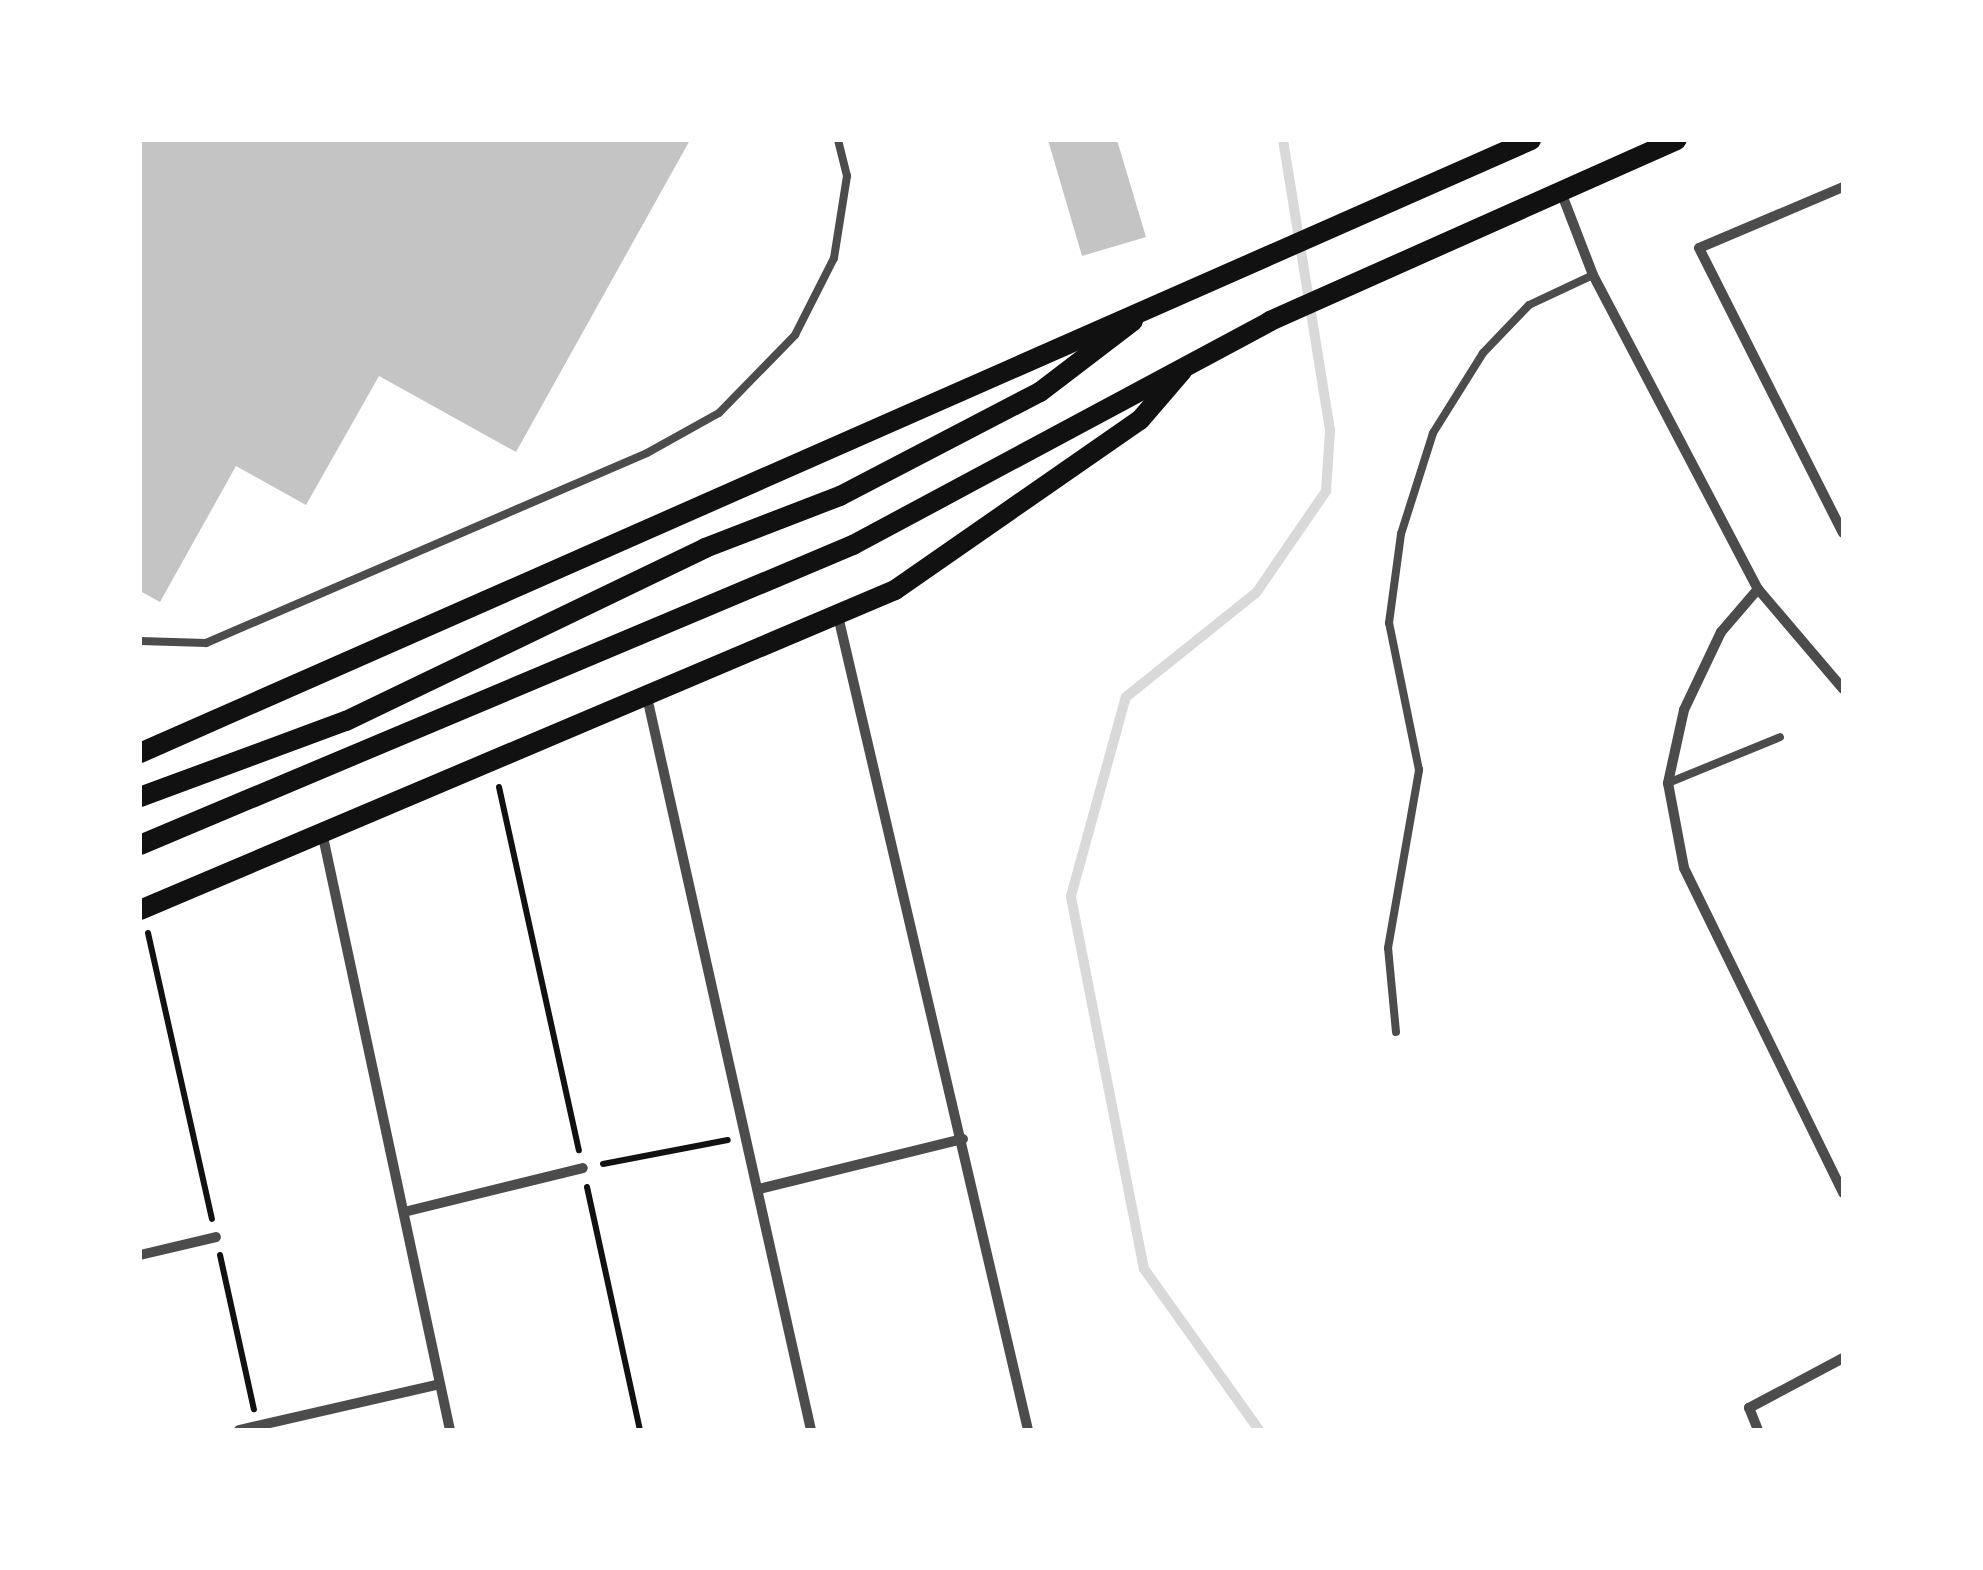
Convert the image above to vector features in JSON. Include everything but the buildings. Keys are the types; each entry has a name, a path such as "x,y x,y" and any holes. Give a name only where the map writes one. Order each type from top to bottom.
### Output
{"main road":[{"path":"140,753 1530,140"},
{"path":"140,845 853,546 1270,321 1677,140"},
{"path":"140,797 346,721 705,548 840,496 1040,392 1159,301"},
{"path":"141,910 492,756 647,696 895,590 1140,420 1192,360"}],"street":[{"path":"1843,188 1698,248 1843,533"},
{"path":"1561,191 1594,276 1758,589 1843,690"},
{"path":"1758,589 1720,632 1684,710 1668,783 1684,868 1843,1193"},
{"path":"838,616 1028,1430"},
{"path":"647,696 812,1430"},
{"path":"322,831 450,1430"},
{"path":"760,1188 963,1139"},
{"path":"404,1212 582,1168"},
{"path":"140,1255 216,1237"},
{"path":"1758,1430 1749,1408 1843,1358"},
{"path":"239,1430 440,1384"}],"lane":[{"path":"140,642 206,643 646,453 720,413 795,334 834,258 847,176 838,140"},
{"path":"1396,1032 1388,948 1419,770 1389,623 1401,534 1433,433 1483,353 1530,305 1594,276"},
{"path":"1668,783 1780,737"}],"path":[{"path":"492,756 640,1430"},
{"path":"141,910 257,1425"},
{"path":"582,1168 744,1137"}],"waterway":[{"path":"1259,1430 1144,1269 1071,896 1126,697 1256,593 1326,491 1330,430 1283,140"}]}
